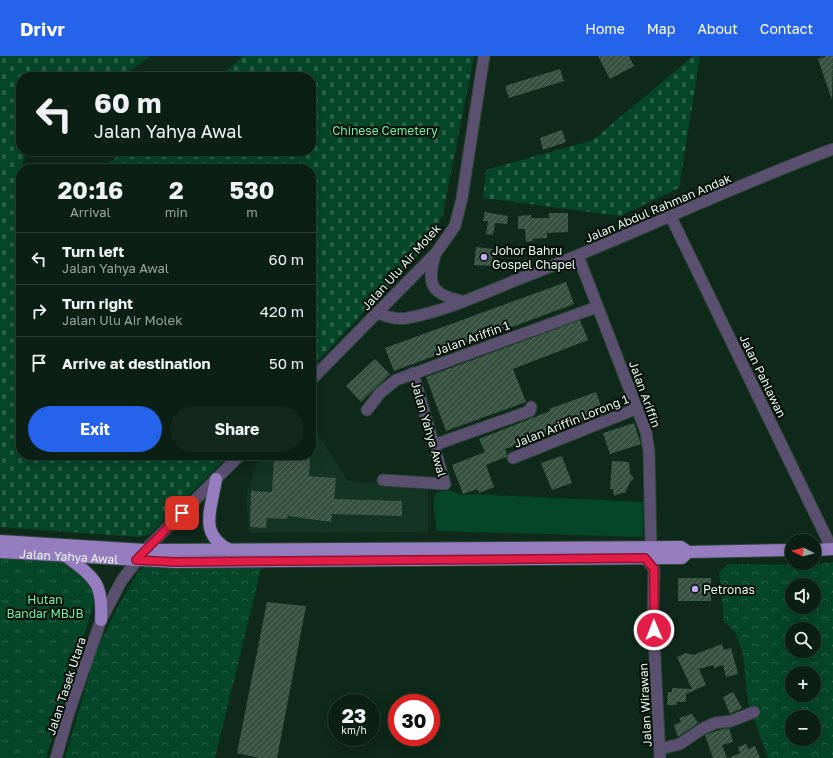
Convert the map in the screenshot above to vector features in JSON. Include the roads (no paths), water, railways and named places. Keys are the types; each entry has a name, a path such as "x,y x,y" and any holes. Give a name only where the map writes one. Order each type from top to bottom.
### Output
{"main road":[{"path":"216,479 209,521 210,528 212,536 216,541 230,550"},
{"name":"Jalan Yahya Awal","path":"0,541 145,550 681,547 688,552 785,550"},
{"path":"821,550 832,549"},
{"name":"Jalan Yahya Awal","path":"0,552 175,562 682,558 688,552"},
{"path":"67,557 95,580 102,599 101,620"}],"street":[{"name":"Jalan Ulu Air Molek","path":"316,375 436,253 455,226 462,198 484,56"},
{"name":"Jalan Abdul Rahman Andak","path":"378,313 388,318 407,318 462,301 578,256 766,174 833,149"},
{"name":"Jalan Pahlawan","path":"670,215 832,549"},
{"path":"436,253 430,272 430,281 436,290 443,295 462,301"},
{"name":"Jalan Ariffin","path":"578,256 646,432 649,452 651,548"},
{"name":"Jalan Ariffin 1","path":"367,410 380,393 396,380 597,307"},
{"name":"Jalan Yahya Awal","path":"383,480 444,485 413,373"},
{"path":"434,446 530,412 531,407"},
{"name":"Jalan Ariffin Lorong 1","path":"513,458 638,408"},
{"path":"145,550 235,460"},
{"name":"Jalan Tasek Utara","path":"56,758 69,712 101,620 111,600 136,560 145,550"},
{"path":"645,558 654,569 667,558"},
{"name":"Jalan Wirawan","path":"654,569 654,620 660,754"},
{"path":"660,754 715,723 731,722 754,712"}],"place":[{"name":"Johor Bahru Gospel Chapel","path":"484,257"},
{"name":"Petronas","path":"695,589"}],"park label":[{"name":"Chinese Cemetery","path":"385,130"},
{"name":"Hutan Bandar MBJB","path":"45,606"}]}
